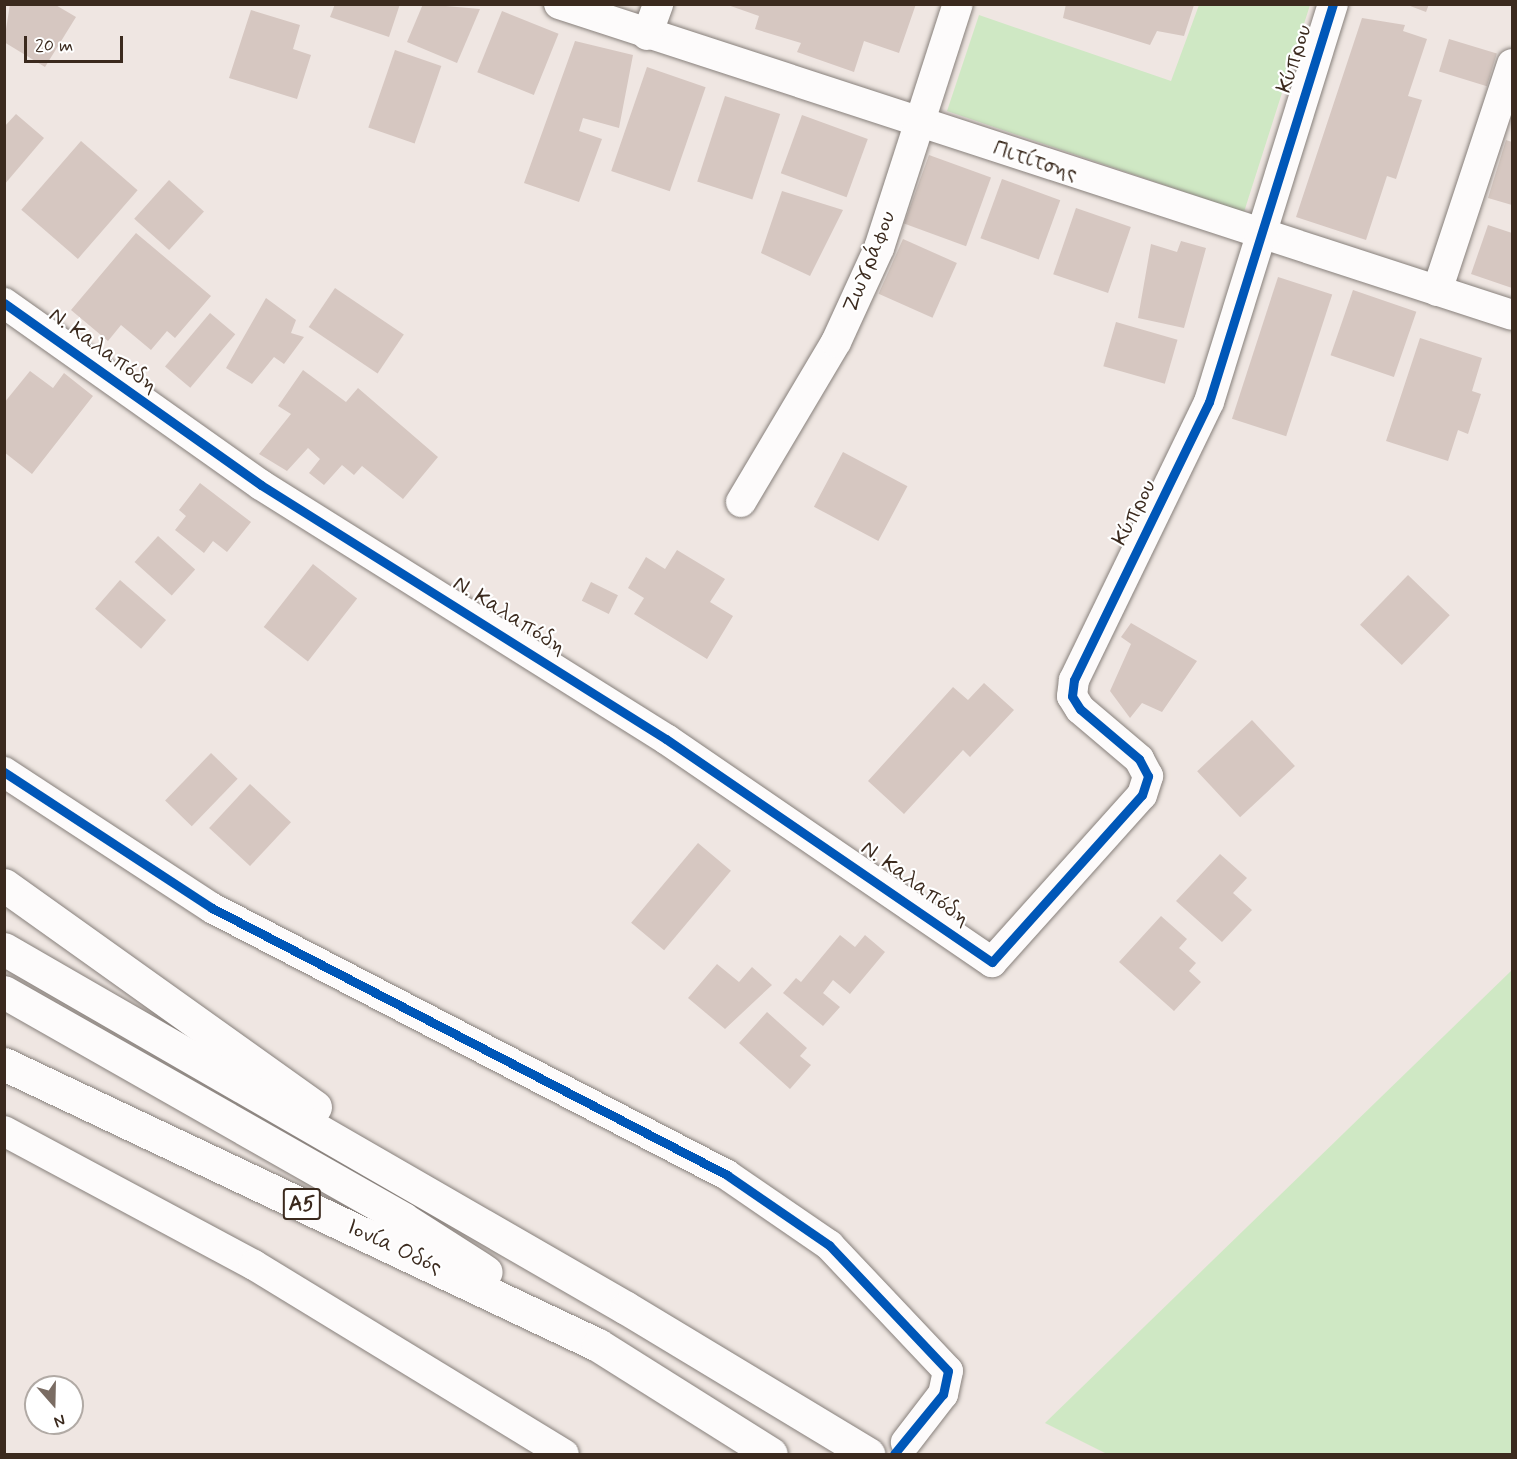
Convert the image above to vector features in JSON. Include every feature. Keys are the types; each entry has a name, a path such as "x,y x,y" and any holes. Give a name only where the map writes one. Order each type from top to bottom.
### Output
{"highway":[{"path":"4,885 445,1202"},
{"path":"4,949 445,1202 855,1446"},
{"path":"4,993 403,1219 598,1345"},
{"name":"Ιονία Οδός","path":"4,1064 598,1345 771,1455"}],"street":[{"name":"Πιτίτσης","path":"559,4 647,35 1259,235 1512,315"},
{"path":"647,35 658,4"},
{"name":"Ζωγράφου","path":"741,502 836,342 879,248 958,4"},
{"name":"Κύπρου","path":"992,962 1142,795 1148,776 1140,759 1080,709 1072,696 1074,680 1199,426 1333,4"},
{"path":"1437,291 1512,64"},
{"name":"Ν. Καλαπόδη","path":"4,303 261,485 666,739 992,962"},
{"path":"4,772 212,908 727,1175 829,1245 948,1371 943,1394 906,1442"},
{"path":"4,1131 254,1265 564,1455"}],"green space":[{"path":"1199,5 1310,5 1244,212 947,111 979,15 1171,81"},
{"path":"1512,970 1512,1454 1107,1454 1045,1423"}],"building":[{"path":"10,4 54,4 76,17 45,67 4,42"},
{"path":"335,4 400,4 389,37 330,17"},
{"path":"423,4 480,9 457,63 407,42"},
{"path":"725,4 916,4 899,53 864,41 854,72 797,52 801,43 755,29 759,16"},
{"path":"1066,4 1194,5 1184,36 1157,31 1150,45 1063,18"},
{"path":"1405,4 1429,4 1426,12"},
{"path":"251,10 300,25 293,49 311,55 297,99 229,78"},
{"path":"502,11 559,34 534,95 477,72"},
{"path":"1362,18 1405,25 1403,31 1427,39 1408,96 1422,100 1396,179 1387,176 1366,240 1296,217"},
{"path":"1449,39 1497,54 1487,86 1439,72"},
{"path":"575,41 633,55 619,128 583,118 579,131 602,139 579,202 524,183"},
{"path":"395,50 441,66 415,143 368,128"},
{"path":"647,67 706,87 670,191 611,171"},
{"path":"725,96 780,114 752,200 697,182"},
{"path":"16,114 44,138 4,185 4,127"},
{"path":"802,115 868,139 847,197 781,173"},
{"path":"1506,140 1512,142 1512,205 1488,198"},
{"path":"81,141 138,190 78,259 21,210"},
{"path":"929,155 991,178 966,246 904,224"},
{"path":"1002,179 1060,200 1039,259 980,238"},
{"path":"169,180 204,211 169,250 134,219"},
{"path":"782,191 843,210 810,276 761,253"},
{"path":"1076,208 1131,227 1108,293 1053,274"},
{"path":"1488,225 1512,233 1512,288 1471,274"},
{"path":"136,233 211,296 175,338 167,331 151,350 121,325 108,341 71,310"},
{"path":"903,239 957,263 932,318 879,294"},
{"path":"1181,241 1206,248 1184,328 1138,318 1151,244 1177,252"},
{"path":"1278,277 1332,295 1286,436 1232,419"},
{"path":"335,288 404,334 378,373 309,327"},
{"path":"1353,290 1416,312 1394,377 1331,355"},
{"path":"266,298 296,320 291,333 304,337 284,364 274,357 252,384 226,368"},
{"path":"210,313 235,334 190,388 165,367"},
{"path":"1116,322 1178,340 1165,384 1103,366"},
{"path":"1420,338 1482,358 1472,391 1481,394 1468,434 1458,430 1448,461 1386,441"},
{"path":"303,370 346,402 358,388 438,457 403,499 362,466 354,475 342,465 324,485 309,473 320,459 308,448 287,471 259,454 291,414 278,406"},
{"path":"30,371 53,388 64,373 93,396 32,474 4,452 4,403"},
{"path":"843,452 907,486 878,541 814,507"},
{"path":"200,483 251,522 227,552 213,541 204,553 175,530 186,516 179,510"},
{"path":"158,536 195,569 172,595 135,562"},
{"path":"677,550 725,579 710,602 733,616 707,659 634,614 644,598 628,588 646,557 665,569"},
{"path":"313,564 357,598 308,662 264,627"},
{"path":"1408,575 1450,615 1402,665 1360,625"},
{"path":"120,580 166,620 141,649 95,609"},
{"path":"591,582 618,595 609,614 582,601"},
{"path":"1131,623 1197,661 1162,712 1142,703 1130,718 1110,691 1131,644 1121,637"},
{"path":"984,683 1014,710 970,757 963,750 904,814 868,781 953,687 968,700"},
{"path":"1252,720 1295,766 1240,817 1197,771"},
{"path":"211,753 238,779 192,826 165,800"},
{"path":"250,784 291,822 250,866 209,828"},
{"path":"698,843 731,871 664,950 631,923"},
{"path":"1220,854 1247,878 1233,893 1252,910 1222,942 1176,901"},
{"path":"1161,916 1187,939 1179,948 1196,963 1189,971 1201,982 1174,1011 1119,962"},
{"path":"840,935 855,947 865,935 885,952 850,994 833,980 823,993 840,1007 823,1026 783,993 796,978 801,982"},
{"path":"717,964 739,982 752,967 772,985 725,1029 688,998"},
{"path":"767,1012 807,1048 800,1056 811,1065 790,1089 739,1043"}],"cycle path":[{"path":"4,303 261,485 666,739 992,962 1142,795 1148,776 1139,759 1080,709 1072,696 1074,680 1209,402 1333,4"},
{"path":"4,772 212,908 727,1175 829,1245 948,1371 943,1394 894,1454"}]}
